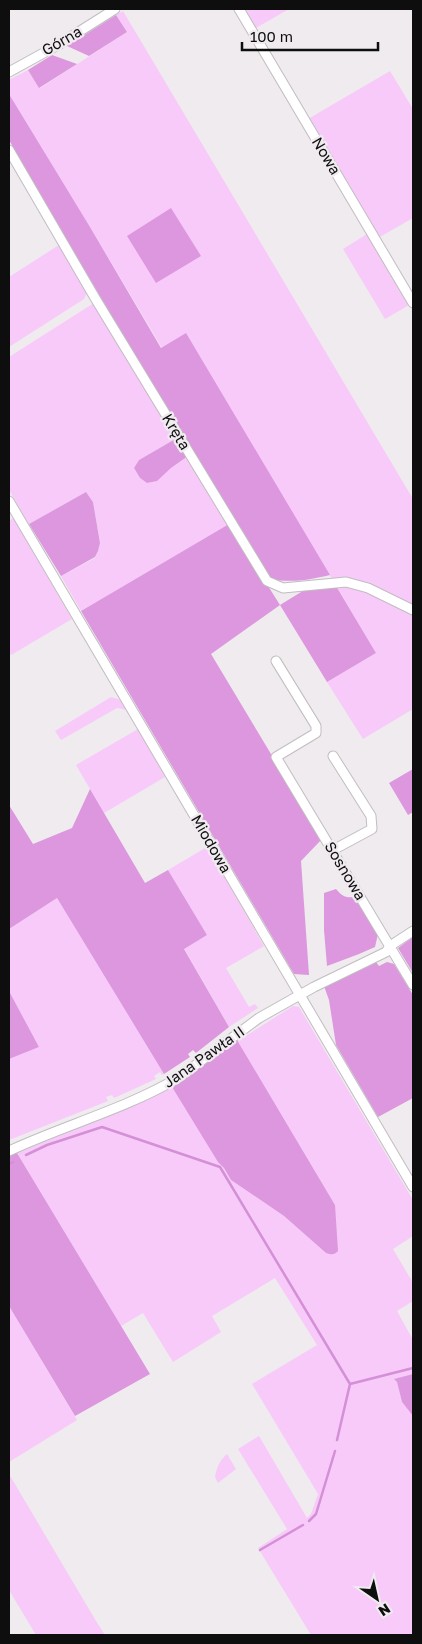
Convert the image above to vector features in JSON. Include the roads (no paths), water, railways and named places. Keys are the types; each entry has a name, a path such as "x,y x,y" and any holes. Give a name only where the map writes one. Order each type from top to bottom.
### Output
{"street":[{"name":"Górna","path":"9,72 58,45 115,9"},
{"name":"Nowa","path":"239,9 413,304"},
{"name":"Kręta","path":"9,150 100,306 267,582 284,588 346,582 368,588 413,610"},
{"name":"Miodowa","path":"9,501 413,1187"},
{"name":"Sosnowa","path":"276,661 316,726 316,733 276,757 413,985"},
{"path":"333,756 372,816 372,829 333,850"},
{"name":"Jana Pawła II","path":"9,1152 31,1141 129,1104 178,1078 259,1018 331,978 379,956 386,952 390,946 413,931"}],"waterway":[{"path":"26,1155 47,1145 102,1127 220,1167 350,1384 413,1368"},
{"path":"9,1164 13,1162"},
{"path":"337,1440 350,1384"},
{"path":"309,1521 316,1514 335,1451"},
{"path":"260,1550 303,1525"}]}
